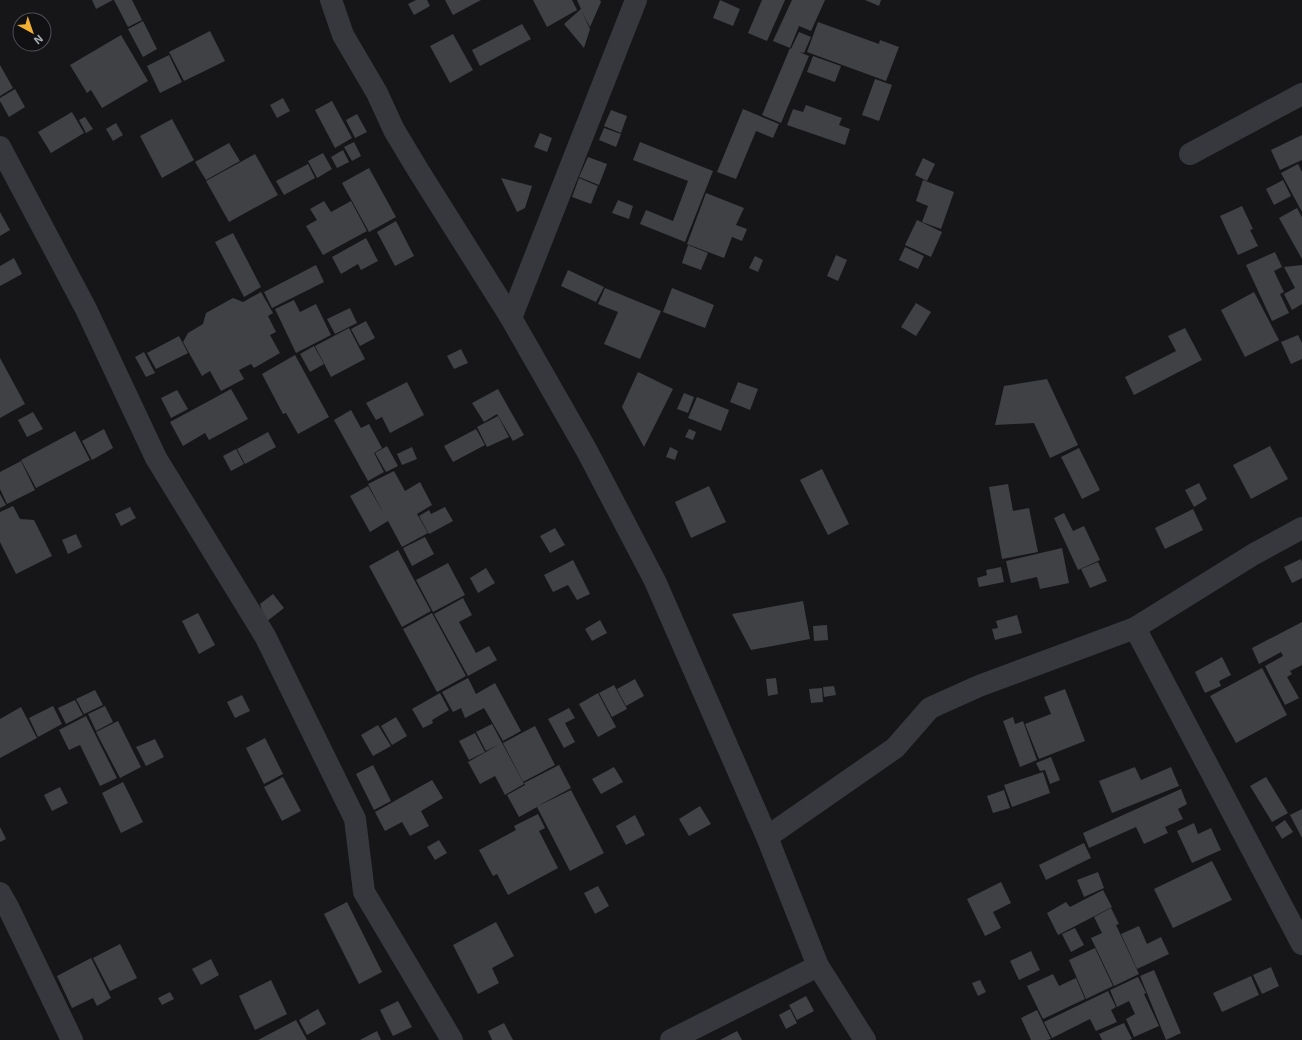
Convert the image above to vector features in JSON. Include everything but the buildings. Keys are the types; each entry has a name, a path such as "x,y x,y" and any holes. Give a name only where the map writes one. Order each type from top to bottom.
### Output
{"street":[{"path":"331,0 343,35 377,93 394,130 511,318 587,451 655,581 766,837 818,966 865,1040"},
{"path":"511,318 636,0"},
{"path":"1190,154 1302,94"},
{"path":"0,148 86,309 156,458 265,636 355,819 364,892 452,1040"},
{"path":"766,837 894,748 930,708 979,686 1134,628 1254,554 1302,528"},
{"path":"1134,628 1302,944"},
{"path":"0,893 72,1040"},
{"path":"671,1040 818,966"}]}
